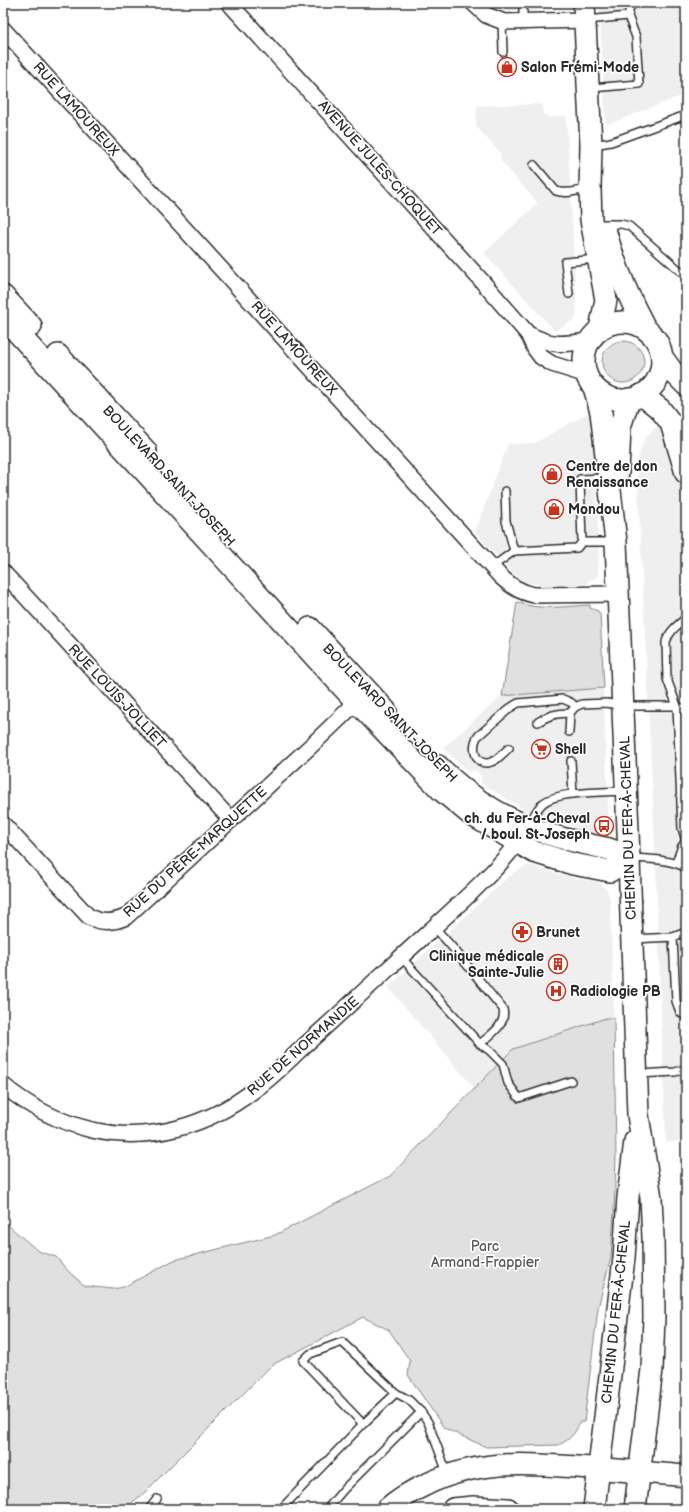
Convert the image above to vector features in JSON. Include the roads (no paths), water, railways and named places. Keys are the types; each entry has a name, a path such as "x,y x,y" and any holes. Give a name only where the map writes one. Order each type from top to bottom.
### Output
{"street":[{"name":"AVENUE JULES-CHOQUET","path":"230,3 459,255 528,334 535,349 541,357 552,364 591,381"},
{"path":"473,3 486,14 502,21 523,22 585,12 594,189 598,224 606,258 606,300 595,335 584,361 591,381 602,393 614,399 636,397 648,391 656,381 662,368 662,357 658,342 645,328 627,293 606,258"},
{"name":"RUE LAMOUREUX","path":"3,29 509,584 528,594 539,596 619,594"},
{"name":"BOULEVARD SAINT-JOSEPH","path":"3,296 362,697 446,794 470,814 522,834 580,843 610,850 629,858"},
{"name":"BOULEVARD SAINT-JOSEPH","path":"3,317 362,697"},
{"path":"595,335 615,323 624,322 637,324 645,328"},
{"name":"AVENUE JULES-CHOQUET","path":"528,334 544,342 558,344 595,335"},
{"path":"662,357 673,372 686,385"},
{"name":"CHEMIN DU FER-À-CHEVAL","path":"591,381 601,412 613,478 619,594 638,1115 651,1198 653,1237 654,1310 652,1369 635,1509"},
{"path":"636,397 660,409 671,422 686,473"},
{"name":"CHEMIN DU FER-À-CHEVAL","path":"613,478 620,427 636,397"},
{"name":"RUE LOUIS-JOLLIET","path":"3,572 231,820"},
{"name":"RUE DU PÈRE-MARQUETTE","path":"3,824 85,913 94,919 107,922 120,920 126,917 362,697"},
{"name":"RUE DE NORMANDIE","path":"3,1085 22,1100 51,1116 83,1128 115,1134 145,1134 167,1131 195,1124 226,1109 253,1091 434,927 505,859 522,834"},
{"name":"CHEMIN DU FER-À-CHEVAL","path":"594,1509 624,1258 628,1197 638,1115"},
{"path":"387,1509 419,1488 448,1475 476,1467 503,1464 534,1464 598,1468 686,1476"},
{"path":"453,1509 473,1507 508,1509"}],"lane":[{"path":"523,3 523,22"},
{"path":"588,88 639,84 636,36 628,16 631,3"},
{"path":"585,12 628,16"},
{"path":"502,21 503,52"},
{"path":"591,145 608,143 686,115"},
{"path":"534,165 556,191 574,192 594,189"},
{"path":"598,224 621,224 629,226 686,276"},
{"path":"569,294 565,262 606,258"},
{"path":"492,567 514,551 578,548 582,542 580,479 613,478"},
{"path":"505,491 506,520 514,551"},
{"path":"582,542 616,542"},
{"path":"676,863 682,846 686,841 682,828 677,706 667,679 666,642 673,630 686,618"},
{"path":"509,748 489,763 478,759 474,748 478,737 510,708 518,703 563,699 572,702 569,732"},
{"path":"538,722 547,716 572,710 588,703 607,702 623,706 677,706 686,710"},
{"path":"571,761 573,794"},
{"path":"522,834 542,804 550,799 573,794 626,791"},
{"path":"629,858 652,859 676,863 686,868"},
{"path":"434,927 453,947 503,1009 504,1013 502,1022 480,1044"},
{"path":"632,939 673,937 686,932"},
{"path":"673,937 676,1001 680,1012 686,1017"},
{"path":"401,957 480,1044 489,1050 503,1064 508,1083 519,1098 571,1081"},
{"path":"637,1074 675,1072 686,1069"},
{"path":"363,1424 303,1361 308,1356 342,1342 396,1393 409,1400 421,1412 428,1422 448,1475"},
{"path":"281,1509 363,1424 396,1393"},
{"path":"327,1509 344,1489 421,1412"},
{"path":"149,1509 157,1499"}],"place":[{"name":"Salon Frémi-Mode","path":"507,67"},
{"name":"Centre de don Renaissance","path":"552,474"},
{"name":"Mondou","path":"554,509"},
{"name":"Shell","path":"541,749"},
{"name":"ch. du Fer-à-Cheval / boul. St-Joseph","path":"604,826"},
{"name":"Brunet","path":"522,932"},
{"name":"Clinique médicale Sainte-Julie","path":"558,964"},
{"name":"Radiologie PB","path":"556,991"}],"park label":[{"name":"Parc Armand-Frappier","path":"485,1254"}]}
